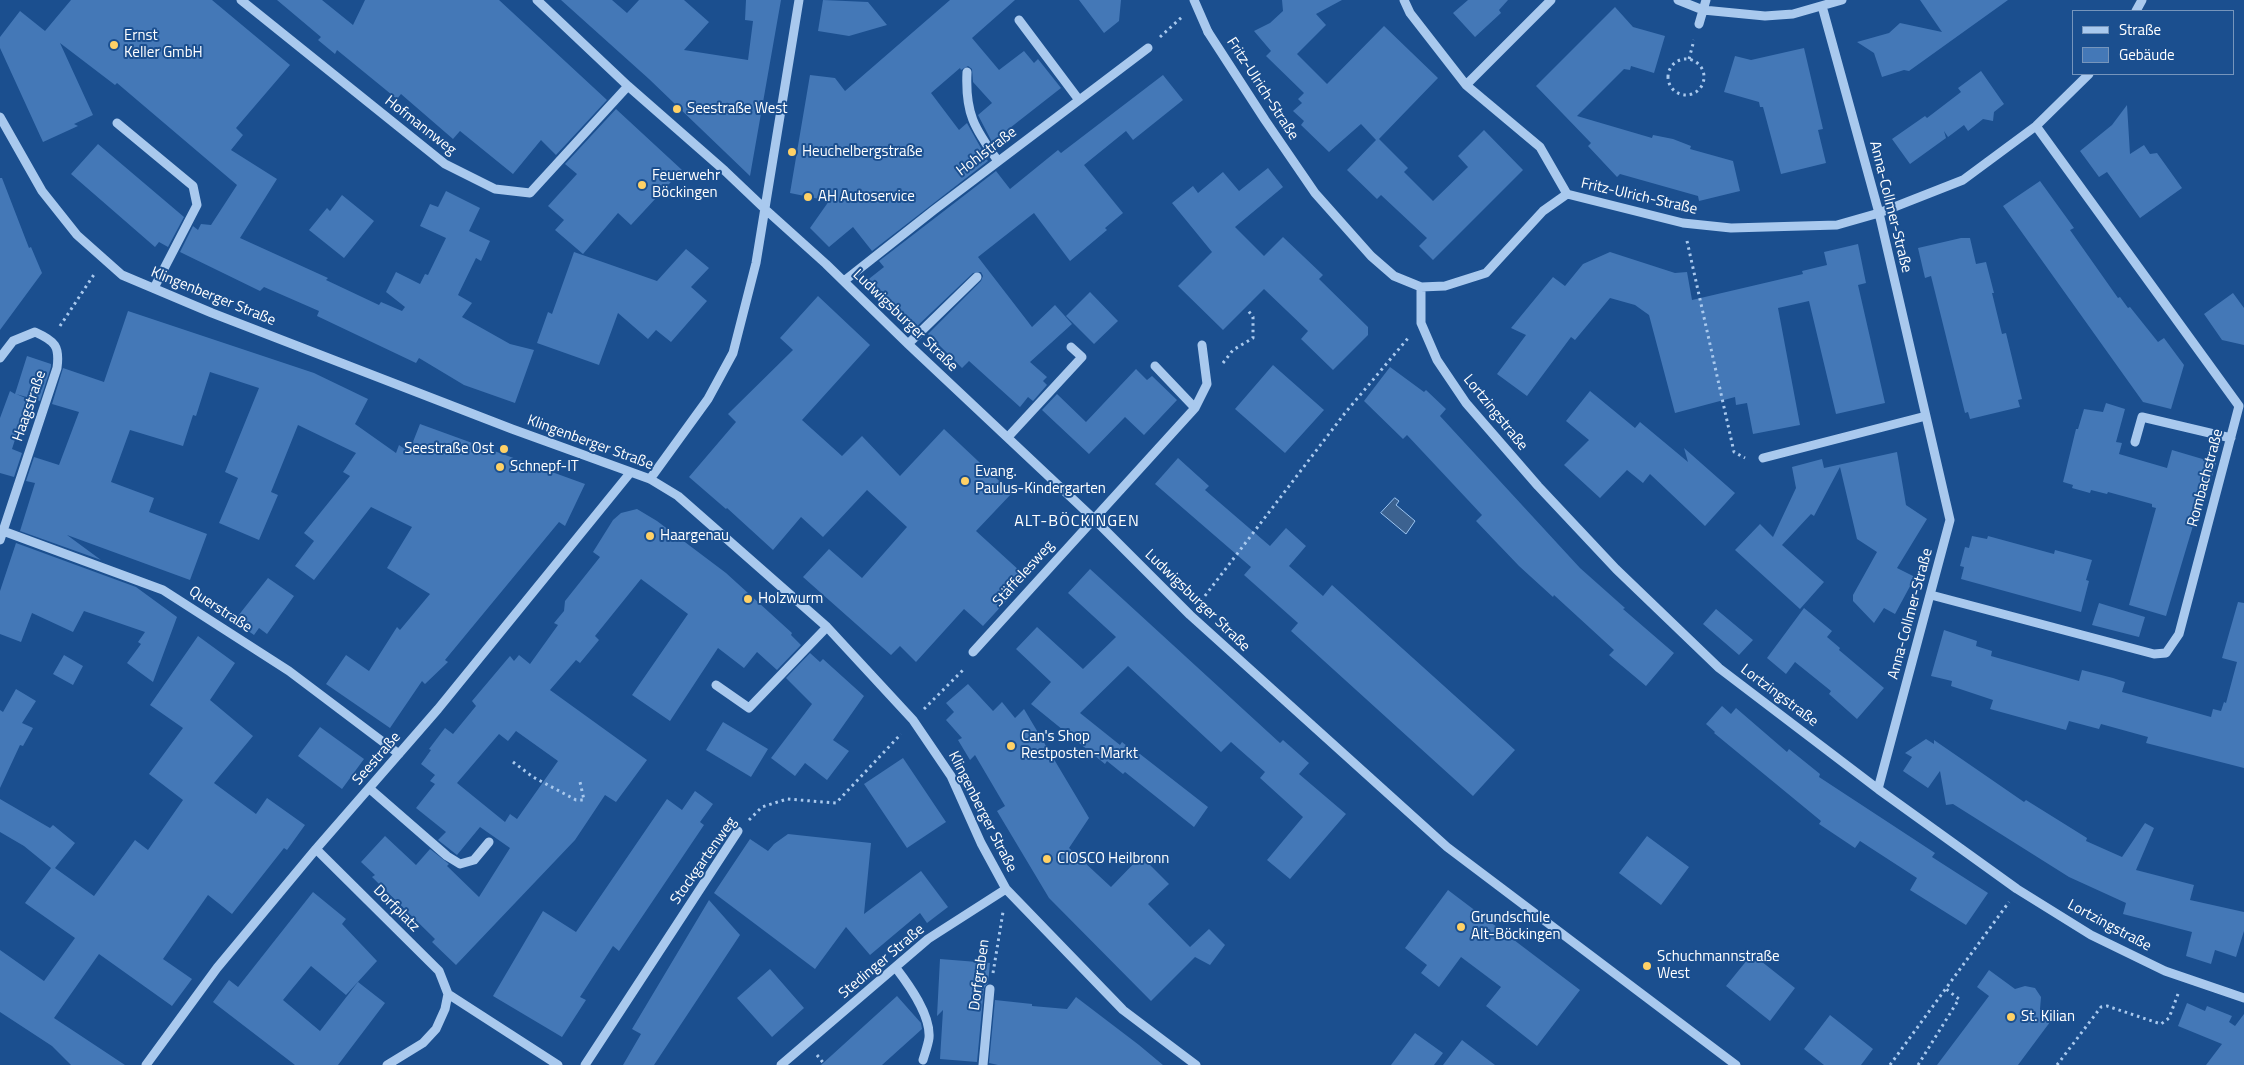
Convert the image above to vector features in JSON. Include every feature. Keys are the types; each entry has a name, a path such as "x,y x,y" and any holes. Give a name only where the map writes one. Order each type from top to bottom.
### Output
{"street":[{"name":"Hofmannweg","path":"241,0 445,164 495,188 530,193 628,86"},
{"name":"Ludwigsburger Straße","path":"537,0 628,86 725,171 844,281 908,344 1093,518 1190,615 1448,847 1736,1065"},
{"path":"650,479 708,399 733,353 756,263 800,0"},
{"name":"Fritz-Ulrich-Straße","path":"1194,0 1208,32 1265,120 1316,193 1371,256 1394,276 1421,287 1445,286 1486,273 1543,212 1567,194 1683,224 1731,228 1836,225 1879,213 1963,180 2036,126 2088,75"},
{"path":"1404,0 1410,13 1466,85 1540,147 1567,194"},
{"path":"1466,85 1552,0"},
{"path":"1678,0 1703,10 1765,16 1793,14 1842,0"},
{"path":"1699,24 1706,0"},
{"name":"Anna-Collmer-Straße","path":"1822,6 1879,213 1950,520 1878,788"},
{"path":"1019,20 1079,100"},
{"name":"Hohlstraße","path":"844,281 998,161 1148,48"},
{"path":"967,72 966,96 973,122 998,161"},
{"name":"Klingenberger Straße","path":"0,117 42,191 77,235 122,275 212,313 650,479 678,496 827,627 913,720 951,776 1006,889 1123,1010 1196,1065"},
{"path":"116,123 193,186 196,205 154,288"},
{"name":"Rombachstraße","path":"1931,595 2154,654 2166,653 2179,634 2230,438 2241,407 2036,126"},
{"path":"908,344 977,277"},
{"name":"Lortzingstraße","path":"1421,287 1421,323 1438,360 1466,403 1538,486 1616,569 1719,668 1878,788 2018,889 2091,935 2165,971 2244,998"},
{"path":"0,358 13,340 35,332 51,339"},
{"name":"Haagstraße","path":"1,536 57,368 59,353 51,339"},
{"path":"1202,345 1208,384"},
{"path":"1008,437 1082,358 1071,348"},
{"path":"1154,366 1195,408"},
{"name":"Stäffelesweg","path":"973,652 1195,408 1208,384"},
{"path":"1763,458 1926,416"},
{"path":"2135,442 2142,417 2230,438"},
{"name":"Seestraße","path":"146,1065 217,968 316,849 370,789 630,473"},
{"name":"Querstraße","path":"1,536 163,590 289,671 399,754"},
{"path":"716,685 749,708 827,627"},
{"path":"370,789 447,856 460,864 474,860 489,842"},
{"name":"Stockgartenweg","path":"585,1065 738,831"},
{"name":"Dorfplatz","path":"316,849 439,971 448,994"},
{"name":"Stedinger Straße","path":"781,1065 928,939 1006,889"},
{"path":"896,968 913,990 924,1013 929,1036 923,1060"},
{"name":"Dorfgraben","path":"983,1065 990,989"},
{"path":"387,1065 423,1043 436,1029 445,1009 448,994 558,1065"}],"path":[{"path":"1148,48 1187,12"},
{"path":"1689,59 1698,62 1704,70 1704,80 1699,90 1690,95 1681,96 1669,82 1670,69 1677,61 1689,59"},
{"path":"1683,224 1734,452 1749,460 1763,458"},
{"path":"51,339 104,260"},
{"path":"1208,384 1233,350 1253,338 1253,317 1247,310"},
{"path":"1190,615 1345,413 1421,323"},
{"path":"913,720 972,661 973,652"},
{"name":"Stockgartenweg","path":"738,831 762,807 787,799 836,802 913,720"},
{"path":"513,762 533,777 576,800 584,800 580,782"},
{"name":"Dorfgraben","path":"990,989 1006,889"},
{"path":"1890,1065 2008,904"},
{"path":"2057,1065 2100,1007 2106,1006 2161,1024 2169,1018 2185,978"},
{"path":"1918,1065 1959,998 1946,990"}],"water":[{"path":"1395,498 1399,501 1396,505 1415,521 1406,534 1381,513"}],"building":[{"path":"71,0 212,0 290,65 236,128 243,135 231,150 277,179 240,238 328,278 326,280 379,305 381,302 402,311 405,307 386,292 396,272 420,284 425,274 428,275 446,238 420,226 430,204 438,207 446,191 480,208 469,231 490,241 481,261 476,258 458,295 472,303 462,317 510,344 534,350 515,403 464,385 419,358 416,363 317,316 319,311 264,287 260,291 180,252 193,226 198,230 201,224 211,225 237,185 117,83 115,85 60,43 93,115 74,124 78,126 43,142 0,48 0,37 20,11 45,31"},
{"path":"277,0 322,0 353,25 365,0 499,0 607,100 556,155 541,140 513,174 460,131 453,139 401,94 397,99 337,50 335,54 318,40 321,37"},
{"path":"561,0 612,0 627,13 639,0 684,0 709,22 684,50 748,60 753,21 745,20 746,0 781,0 750,176 649,79"},
{"path":"823,0 868,2 887,25 849,36 818,31"},
{"path":"950,0 1015,0 972,38 999,70 1024,51 1034,63 1038,59 1061,88 992,142 978,115 992,103 973,82 972,69 968,66 961,70 960,68 931,93 959,130 967,123 982,150 980,151 988,161 872,251 853,227 829,247 810,228 829,201 790,193 810,75 835,78 845,91"},
{"path":"1079,0 1121,0 1119,21 1104,33"},
{"path":"1282,0 1342,0 1316,14 1326,25 1297,54 1327,84 1384,26 1438,78 1379,139 1408,168 1404,172 1433,201 1468,167 1458,156 1484,130 1523,170 1433,260 1419,246 1427,238 1381,195 1377,199 1347,170 1376,140 1361,124 1329,152 1301,125 1304,121 1293,111 1302,103 1298,99 1304,93 1266,56 1271,51 1254,31 1270,23 1283,11"},
{"path":"1468,0 1508,0 1499,10 1501,13 1475,37 1453,13"},
{"path":"1920,0 2008,0 1909,71 1904,70 1882,77 1874,53 1857,42 1889,33 1900,23 1942,32"},
{"path":"1615,7 1633,27 1665,36 1654,73 1631,66 1630,70 1624,69 1577,116 1652,138 1653,135 1673,139 1691,146 1690,149 1733,161 1740,191 1699,201 1698,196 1620,174 1617,177 1588,146 1591,143 1536,86"},
{"path":"1804,48 1823,129 1818,130 1826,163 1781,174 1763,107 1760,107 1759,102 1724,92 1735,56 1751,60"},
{"path":"1981,71 2004,104 1994,112 1993,121 1983,119 1968,131 1964,125 1948,137 1944,131 1946,138 1910,164 1892,139 1925,116 1927,118 1961,92 1958,88"},
{"path":"1163,75 1183,100 1133,140 1126,131 1084,165 1123,213 1105,228 1107,230 1070,261 1034,213 978,257 1032,327 1055,305 1072,324 1030,362 1047,377 1043,381 1047,385 1033,401 1028,397 1020,407 969,361 962,368 928,334 981,281 983,276 981,272 973,273 913,330 865,282 884,267 879,261 996,171 1010,189 1058,150 1061,153"},
{"path":"2127,105 2130,154 2144,145 2150,154 2157,153 2182,188 2140,218 2107,172 2099,177 2080,151 2112,125"},
{"path":"616,109 682,170 631,225 618,213 583,254 555,230 564,220 548,206 577,174 565,164"},
{"path":"98,144 184,217 168,247 159,242 155,247 71,174"},
{"path":"1268,168 1283,187 1235,227 1264,256 1283,237 1323,275 1319,279 1368,327 1368,335 1333,370 1301,339 1308,331 1264,289 1223,330 1178,286 1212,252 1172,203 1193,186 1198,193 1223,172 1239,191"},
{"path":"0,178 2,178 29,248 31,247 42,273 0,330"},
{"path":"2040,181 2074,228 2070,230 2118,298 2120,297 2128,308 2130,307 2158,342 2164,338 2184,365 2171,409 2143,402 2003,206"},
{"path":"342,195 374,221 344,258 309,230 327,208 330,211"},
{"path":"1961,238 1970,238 1976,264 1986,262 2002,334 2006,333 2022,399 2018,400 2020,407 1970,419 1968,412 1965,413 1931,276 1925,278 1918,248"},
{"path":"1858,244 1866,283 1858,285 1885,403 1836,414 1809,301 1778,308 1800,425 1753,434 1747,403 1736,405 1735,397 1675,413 1649,315 1635,305 1610,298 1575,340 1571,337 1527,396 1497,374 1526,335 1511,328 1553,277 1565,286 1583,264 1610,252 1675,273 1687,272 1692,300 1803,274 1802,271 1827,265 1824,252"},
{"path":"686,249 709,268 691,287 707,301 671,342 656,330 648,339 618,313 599,365 537,343 548,312 552,314 574,252 657,281"},
{"path":"1090,292 1118,321 1094,344 1066,316"},
{"path":"2233,293 2244,308 2244,345 2222,340 2204,314"},
{"path":"818,296 870,345 802,420 842,456 862,436 900,476 944,429 1012,493 976,531 1021,572 999,595 1006,601 983,626 964,609 916,662 900,646 891,655 803,577 829,549 862,578 907,527 867,490 823,537 801,517 773,550 727,508 689,477 736,422 728,414 793,350 780,338"},
{"path":"128,311 314,373 368,399 355,424 396,453 399,445 409,452 420,424 585,484 565,526 559,522 445,660 448,662 425,684 422,681 390,728 326,684 346,655 369,671 397,627 400,630 430,594 387,568 412,527 371,507 314,580 295,566 314,541 304,533 350,476 343,472 356,453 298,425 271,492 278,495 259,540 219,523 238,478 225,472 259,388 210,372 196,416 193,415 183,446 130,430 111,482 154,498 149,512 207,534 190,580 67,535 101,560 20,531 35,483 26,481 34,457 59,465 79,412 52,404 63,368 104,382"},
{"path":"27,356 51,364 51,367 40,401 16,394 28,399 12,449 22,453 14,477 0,473 0,418 10,391 15,394"},
{"path":"1273,365 1324,410 1285,453 1235,409"},
{"path":"1390,367 1424,392 1426,390 1446,409 1440,416 1580,568 1625,608 1623,609 1674,653 1646,686 1609,655 1614,650 1519,566 1476,521 1482,515 1407,435 1403,439 1364,401"},
{"path":"1136,369 1147,380 1152,376 1177,400 1144,435 1125,417 1089,454 1042,410 1057,394 1086,422"},
{"path":"1590,391 1635,428 1640,422 1688,462 1684,448 1735,493 1705,526 1650,474 1643,483 1627,470 1600,498 1564,465 1589,440 1566,421"},
{"path":"2106,403 2125,409 2116,442 2122,443 2119,454 2167,468 2172,450 2216,463 2208,490 2204,489 2166,616 2129,605 2156,508 2152,507 2152,504 2108,492 2107,494 2091,490 2090,493 2072,488 2073,485 2063,482 2076,429 2078,429 2084,409 2103,412"},
{"path":"1897,452 1906,505 1927,519 1897,568 1915,577 1895,614 1884,608 1874,623 1853,601 1853,595 1877,552 1857,539 1840,467 1814,516 1811,514 1782,545 1824,582 1800,609 1735,550 1760,524 1773,537 1796,488 1792,467 1822,459 1824,468"},
{"path":"1178,458 1209,486 1205,490 1270,546 1286,528 1306,546 1289,566 1323,596 1332,585 1515,750 1473,796 1291,631 1298,623 1244,575 1251,567 1155,484"},
{"path":"637,509 657,521 726,573 792,633 791,635 801,645 777,670 757,652 744,668 718,648 670,721 632,695 688,614 641,579 595,636 599,640 580,663 576,660 550,690 647,760 616,802 605,795 575,840 456,965 432,942 435,939 372,877 375,875 361,862 385,836 416,865 430,849 449,864 447,866 479,897 510,848 480,827 457,855 438,840 446,832 416,808 435,784 430,781 435,775 421,764 431,750 429,749 445,728 453,734 476,706 472,701 510,656 514,661 519,655 530,664 558,625 554,623 564,611 565,601 600,557 593,552 613,520 621,513","holes":["516,731 558,761 517,819 510,814 505,822 457,783 499,734 508,741"]},
{"path":"1972,536 1987,539 1988,536 2054,554 2055,550 2092,560 2086,580 2089,581 2081,612 1961,579 1964,567 1960,566 1965,547 1969,548"},
{"path":"16,543 136,587 177,617 153,682 127,663 141,644 138,642 145,632 84,611 73,632 32,613 21,642 0,634 0,591"},
{"path":"1090,569 1280,743 1283,740 1309,763 1299,774 1346,814 1290,879 1267,860 1303,817 1260,778 1265,772 1231,742 1221,752 1128,666 1080,713 1120,745 1122,742 1138,755 1140,754 1208,807 1194,827 1125,772 1123,774 1107,761 1105,764 1031,704 1051,682 1016,649 1037,627 1083,669 1116,637 1068,593"},
{"path":"268,578 294,596 267,634 259,628 254,635 234,621"},
{"path":"2238,602 2244,603 2244,768 2146,743 2148,737 2101,724 2099,729 2069,721 2066,730 1990,709 1993,700 1951,686 1952,681 1931,676 1944,630 1977,641 1976,646 1992,651 1991,656 2079,681 2082,670 2113,678 2125,682 2122,692 2211,717 2213,709 2221,711 2224,702 2226,703 2237,662 2222,658"},
{"path":"2099,603 2145,617 2139,637 2092,625"},
{"path":"1804,608 1832,631 1827,637 1840,648 1839,650 1884,688 1857,719 1829,694 1831,691 1795,662 1786,674 1767,658"},
{"path":"1716,609 1753,640 1739,655 1703,624"},
{"path":"198,636 235,663 210,700 253,736 214,783 256,814 267,798 305,825 287,850 284,848 232,914 208,895 163,959 192,979 172,1006 99,954 54,1018 125,1065 71,1065 52,1046 0,1012 0,950 44,981 75,938 25,903 51,868 24,846 0,832 0,799 50,828 53,825 75,843 55,868 94,896 135,840 148,850 183,800 149,774 183,728 150,705"},
{"path":"810,653 820,662 823,659 864,696 833,740 849,751 827,780 805,763 795,776 771,758 812,704 786,678"},
{"path":"64,655 83,666 73,685 53,674"},
{"path":"968,684 993,711 1002,702 1015,718 1024,709 1089,818 1069,848 1111,887 1141,856 1169,884 1148,904 1190,947 1209,929 1225,945 1210,965 1195,957 1151,1001 1049,898 997,811 1005,806 975,755 970,760 958,740 962,738 946,720 954,712 946,703"},
{"path":"16,689 36,701 22,723 33,728 23,746 20,745 0,788 0,710 3,712"},
{"path":"1722,706 1731,714 1736,708 1787,752 1789,749 1820,774 1819,777 1935,853 1932,857 1988,893 1966,925 1910,890 1917,878 1860,841 1855,848 1819,824 1821,821 1714,733 1706,724"},
{"path":"723,722 768,749 751,777 706,750"},
{"path":"320,727 364,759 342,789 298,756"},
{"path":"1926,739 1934,744 1934,740 2024,802 2026,800 2087,838 2086,841 2122,857 2145,823 2154,828 2136,870 2194,885 2190,900 2244,912 2244,931 2236,957 2215,950 2211,964 2186,956 2192,932 2123,914 2126,903 2069,877 1953,804 1946,805 1940,771 1928,788 1903,771 1912,757 1905,753"},
{"path":"903,758 946,822 907,848 864,784"},
{"path":"695,791 713,804 700,822 704,825 619,951 613,946 580,997 586,1000 562,1037 493,996 543,911 576,932 667,799 682,810"},
{"path":"788,834 871,843 864,914 921,871 948,907 927,923 920,913 870,955 846,927 815,969 714,893 750,839 768,851"},
{"path":"1647,836 1689,867 1661,905 1619,873"},
{"path":"1448,890 1580,990 1537,1046 1486,1006 1501,987 1461,957 1439,987 1421,973 1427,965 1405,948"},
{"path":"313,892 346,919 342,924 377,961 346,995 311,966 283,1000 320,1031 358,982 385,1003 338,1065 295,1065 213,1002 229,980 238,987"},
{"path":"709,900 740,935 654,1065 623,1065 641,1034 632,1029"},
{"path":"1752,954 1795,988 1770,1021 1726,986"},
{"path":"940,959 990,963 988,983 984,988 977,1062 940,1059 943,1010 937,1016"},
{"path":"770,969 804,1008 772,1037 737,998"},
{"name":"St. Kilian","path":"1989,970 2015,989 2025,986 2035,988 2041,997 2040,1009 2053,1018 2018,1065 1937,1065 1989,996 1977,987"},
{"path":"897,996 921,1023 922,1029 882,1065 821,1065"},
{"path":"1076,997 1163,1065 998,1065 989,1063 995,1000 1067,1009"},
{"path":"2187,1003 2205,1011 2207,1006 2232,1016 2229,1022 2235,1026 2244,1014 2244,1065 2206,1065 2222,1044 2178,1026"},
{"path":"1830,1015 1873,1049 1861,1065 1824,1065 1804,1049"},
{"path":"1415,1033 1443,1053 1434,1065 1391,1065"},
{"path":"1462,1040 1495,1065 1443,1065"}],"place":[{"name":"Ernst Keller GmbH","path":"114,45"},
{"name":"Seestraße West","path":"677,109"},
{"name":"Heuchelbergstraße","path":"792,152"},
{"name":"Feuerwehr Böckingen","path":"642,185"},
{"name":"AH Autoservice","path":"808,197"},
{"name":"Seestraße Ost","path":"504,449"},
{"name":"Schnepf-IT","path":"500,467"},
{"name":"Evang. Paulus-Kindergarten","path":"965,481"},
{"name":"Haargenau","path":"650,536"},
{"name":"Holzwurm","path":"748,599"},
{"name":"Can's Shop Restposten-Markt","path":"1011,746"},
{"name":"CIOSCO Heilbronn","path":"1047,859"},
{"name":"Grundschule Alt-Böckingen","path":"1461,927"},
{"name":"Schuchmannstraße West","path":"1647,966"},
{"name":"St. Kilian","path":"2011,1017"}],"district":[{"name":"ALT-BÖCKINGEN","path":"1077,522"}]}
